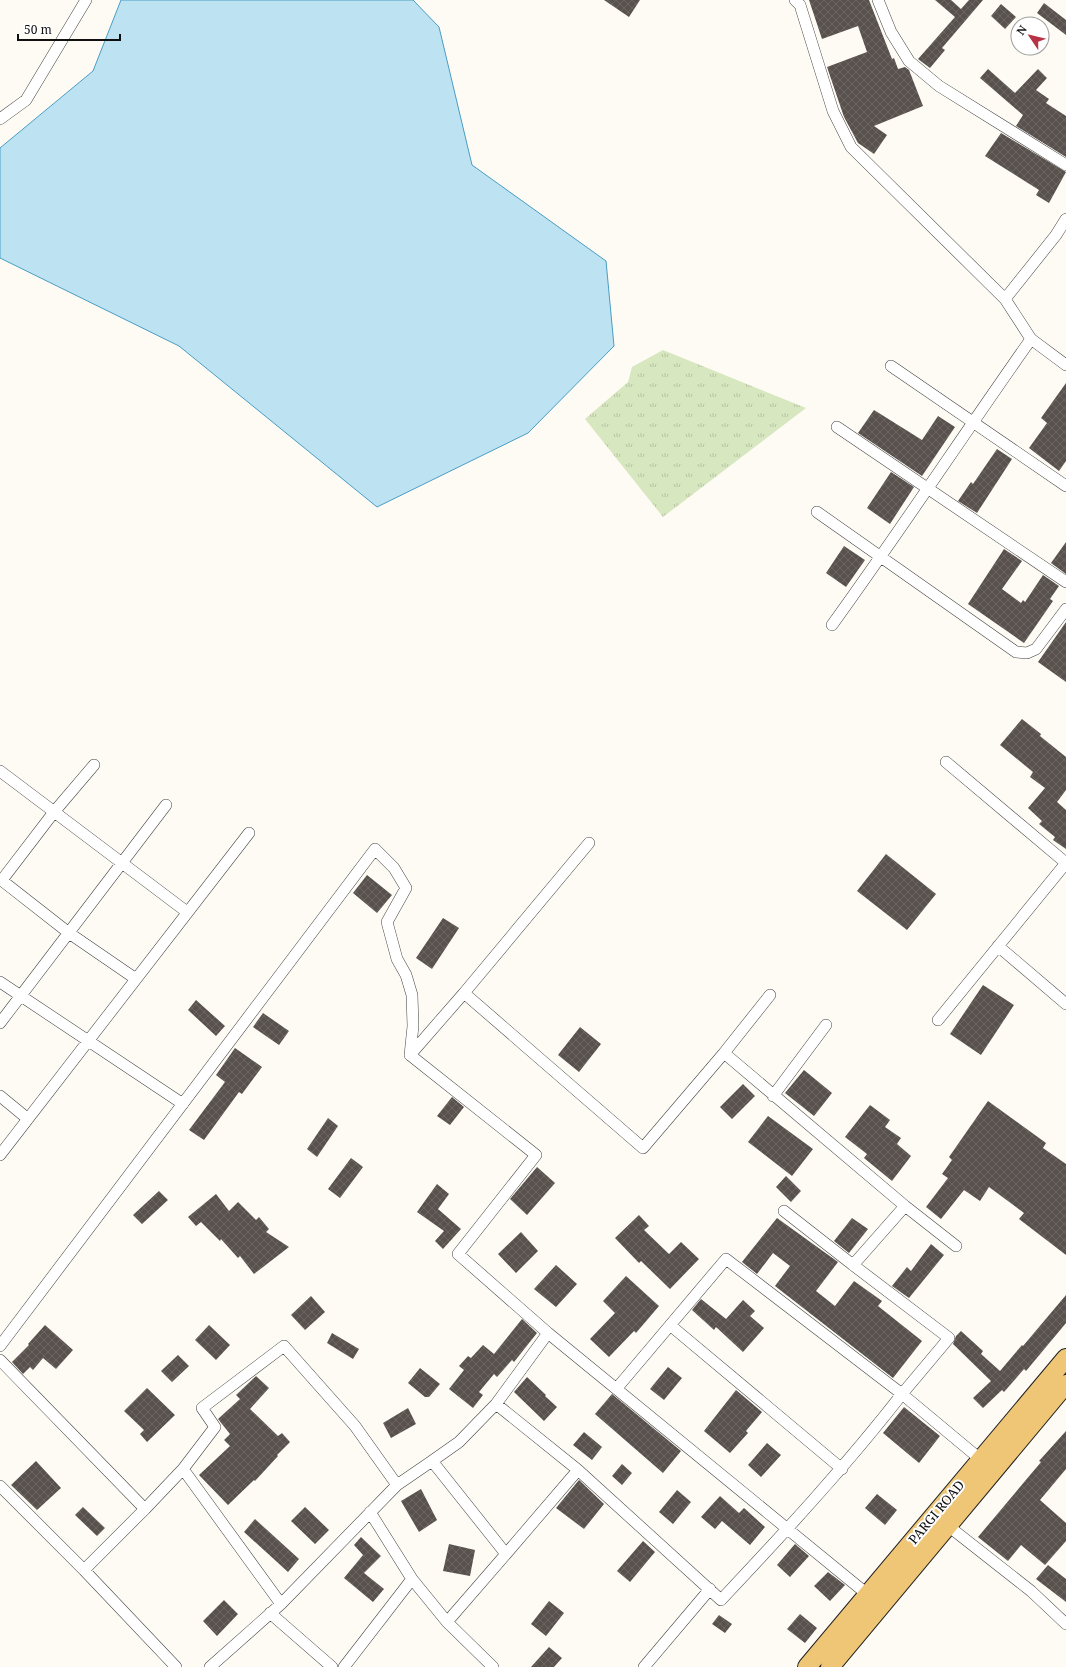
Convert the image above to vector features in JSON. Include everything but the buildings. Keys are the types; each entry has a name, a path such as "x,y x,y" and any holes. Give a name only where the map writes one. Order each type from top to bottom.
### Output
{"main road":[{"name":"PARGI ROAD","path":"816,1664 867,1594 1066,1358"},
{"name":"PARGI ROAD","path":"830,1667 1066,1384"}],"street":[{"path":"0,119 26,100 86,0"},
{"path":"795,0 800,5 833,111 851,147 1005,299 1031,339 1066,365"},
{"path":"878,0 891,32 909,61 938,86 1066,165"},
{"path":"1005,299 1056,235 1066,219"},
{"path":"832,625 881,557 973,421 1031,339"},
{"path":"890,366 973,421 1066,486"},
{"path":"837,428 1066,582"},
{"path":"817,512 1016,652 1027,653 1036,649 1066,608"},
{"path":"938,1020 1066,863 946,762"},
{"path":"94,765 54,812 1,880 69,933 136,979"},
{"path":"0,771 187,912"},
{"path":"0,1023 166,805"},
{"path":"0,1155 249,833"},
{"path":"410,1055 590,843"},
{"path":"0,1346 375,849 394,868 406,888 387,922 397,959 406,975 412,995 413,1026 410,1055"},
{"path":"998,946 1066,1004"},
{"path":"0,982 20,997 183,1104"},
{"path":"464,993 643,1148 724,1053 770,995"},
{"path":"773,1096 826,1025"},
{"path":"724,1053 773,1096 956,1246"},
{"path":"410,1055 536,1155 458,1254 548,1333 867,1594"},
{"path":"0,1096 28,1119"},
{"path":"853,1265 906,1206"},
{"path":"496,1404 578,1470 721,1600 842,1469 949,1338 784,1211"},
{"path":"617,1388 726,1259 902,1394 980,1459"},
{"path":"670,1325 842,1469"},
{"path":"210,1667 281,1604 397,1486 459,1442 496,1404 548,1333"},
{"path":"84,1570 183,1469 215,1427 202,1408 284,1346 355,1426 397,1486"},
{"path":"0,1360 145,1509"},
{"path":"432,1461 506,1554"},
{"path":"183,1469 281,1604"},
{"path":"446,1622 578,1470"},
{"path":"0,1486 84,1570 176,1667"},
{"path":"370,1512 412,1579 446,1622 493,1667"},
{"path":"947,1525 1031,1591 1066,1624"},
{"path":"344,1667 412,1579"},
{"path":"644,1667 710,1589"},
{"path":"270,1613 330,1666"}],"green space":[{"path":"663,350 806,408 663,517 585,419 628,382 632,367"}],"water":[{"path":"121,0 413,0 439,27 472,165 606,261 614,346 528,433 377,507 179,346 0,258 0,148 93,71"}]}
